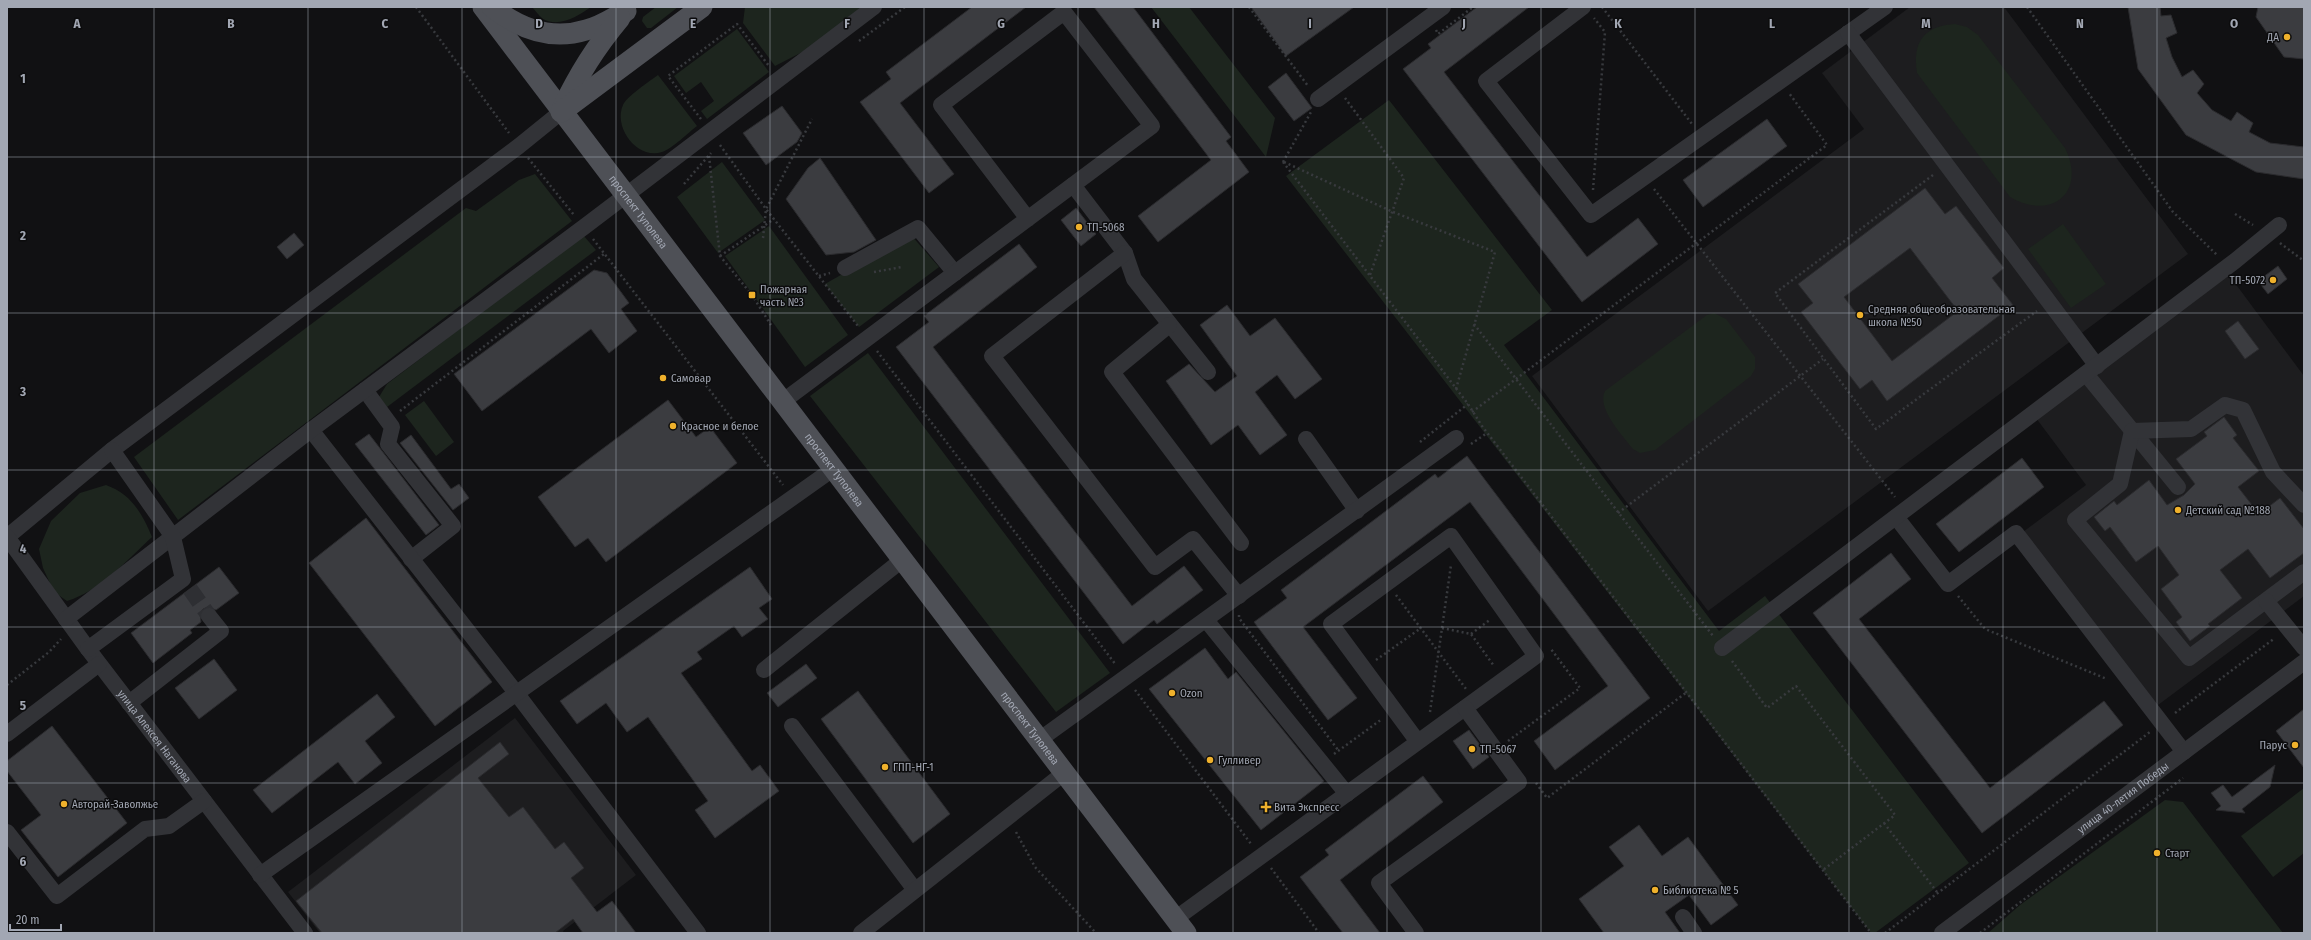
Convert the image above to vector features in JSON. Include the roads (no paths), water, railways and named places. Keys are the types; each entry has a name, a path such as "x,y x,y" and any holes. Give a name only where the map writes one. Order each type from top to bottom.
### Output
{"main road":[{"name":"проспект Туполева","path":"483,7 561,112 1180,926"},
{"path":"492,7 506,18 531,31 555,35 587,30 629,9"},
{"path":"561,112 702,7"},
{"path":"561,112 577,78 596,46 629,9"}],"street":[{"path":"69,623 173,537 311,430 584,227 874,7"},
{"path":"1588,12 1486,81 1591,216 1885,7"},
{"path":"1318,99 1437,9"},
{"path":"782,402 1073,186 1152,126 1064,12 941,105 1028,219"},
{"path":"1848,33 2049,302 2091,370 2132,431 2178,487"},
{"path":"7,537 112,450 519,146 561,112"},
{"path":"1073,186 1125,254 1134,279 1169,325 1208,372"},
{"path":"1722,648 2235,261 2280,225"},
{"path":"846,268 918,228 955,273"},
{"path":"1125,254 992,356 1155,567 1193,538 1240,604"},
{"path":"1169,325 1112,372 1241,543"},
{"path":"365,390 392,427 388,444 453,526 411,559"},
{"path":"2132,431 2191,429 2225,405 2243,410 2272,472 2304,505"},
{"path":"311,430 517,694 698,933"},
{"path":"2132,431 2120,484 2075,520 2189,658 2304,572"},
{"path":"1306,438 1357,511"},
{"path":"1039,740 1206,620 1240,604 1357,511 1462,442"},
{"path":"88,649 187,584 173,537 112,450"},
{"path":"260,875 833,469"},
{"path":"1901,513 1948,584 2016,533 2155,728 2184,752"},
{"path":"1180,926 1261,856 1348,794 1504,680 1536,656 1451,536 1331,624 1364,669 1423,739"},
{"name":"улица Алексея Наганова","path":"7,537 99,664 304,933"},
{"path":"764,670 902,560"},
{"path":"2266,601 2304,648"},
{"path":"129,703 221,631 209,616"},
{"path":"1206,620 1348,794"},
{"name":"улица 40-летия Победы","path":"1942,933 2304,662"},
{"path":"7,734 99,664"},
{"path":"1416,933 1379,883 1519,782 1470,704"},
{"path":"792,726 916,890"},
{"path":"861,933 1064,773"},
{"path":"7,832 57,896 145,829 169,826 204,801"},
{"path":"1682,917 1694,933"}],"tunnel":[{"path":"190,589 209,616"}],"place":[{"name":"ДА","path":"2287,37"},
{"name":"ТП-5068","path":"1079,227"},
{"name":"ТП-5072","path":"2273,280"},
{"name":"Пожарная часть №3","path":"752,295"},
{"name":"Средняя общеобразовательная школа №50","path":"1860,315"},
{"name":"Самовар","path":"663,378"},
{"name":"Красное и белое","path":"673,426"},
{"name":"Детский сад №188","path":"2178,510"},
{"name":"Ozon","path":"1172,693"},
{"name":"Парус","path":"2295,745"},
{"name":"ТП-5067","path":"1472,749"},
{"name":"Гулливер","path":"1210,760"},
{"name":"ГПП-НГ-1","path":"885,767"},
{"name":"Авторай-Заволжье","path":"64,804"},
{"name":"Вита Экспресс","path":"1266,807"},
{"name":"Старт","path":"2157,853"},
{"name":"Библиотека № 5","path":"1655,890"}]}
